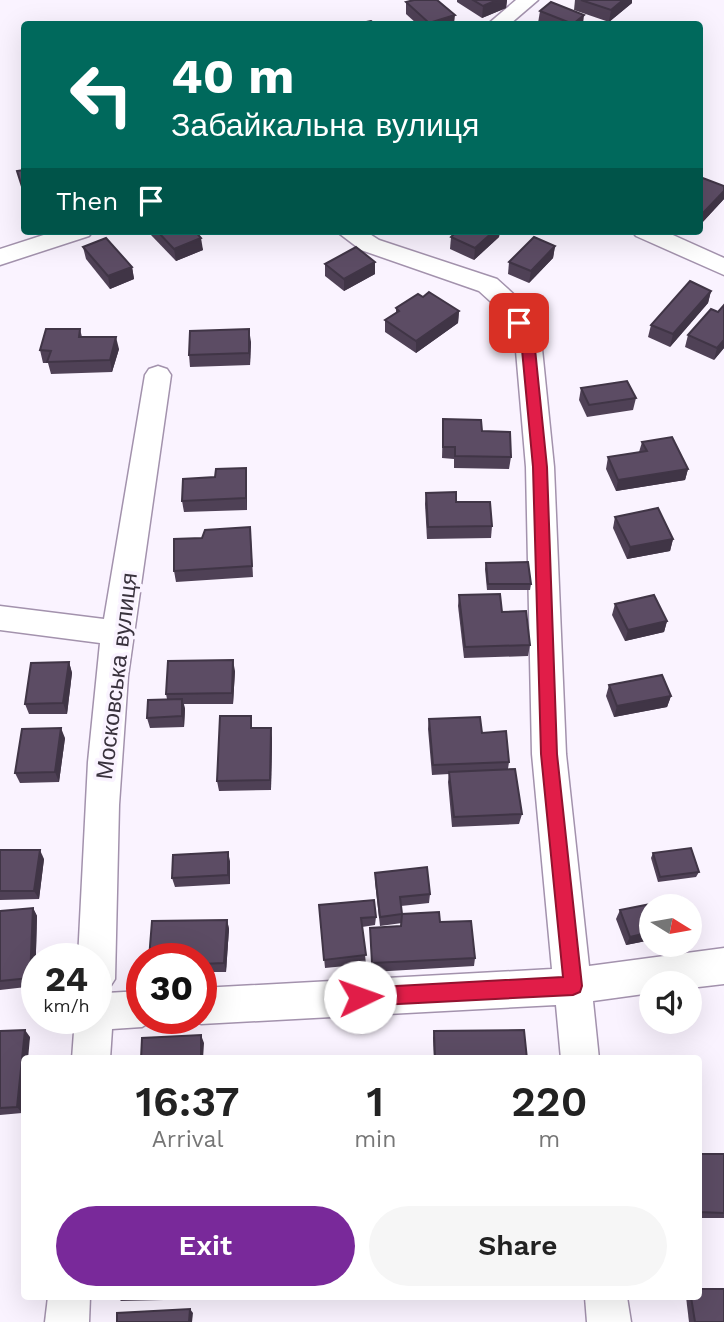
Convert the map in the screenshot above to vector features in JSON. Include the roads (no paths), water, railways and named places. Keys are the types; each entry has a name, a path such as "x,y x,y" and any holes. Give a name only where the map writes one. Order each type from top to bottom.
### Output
{"street":[{"path":"502,21 528,0"},
{"path":"0,257 69,235"},
{"path":"354,235 370,245 488,285 511,306 528,339 540,467 549,754 580,1055"},
{"path":"653,235 724,267"},
{"name":"Московська вулиця","path":"97,943 104,766 117,634 150,453 158,375"},
{"path":"0,618 117,634"},
{"path":"217,1005 573,986 724,966"},
{"path":"91,1055 93,1034"},
{"path":"67,1322 69,1300"},
{"path":"607,1300 609,1322"}]}
